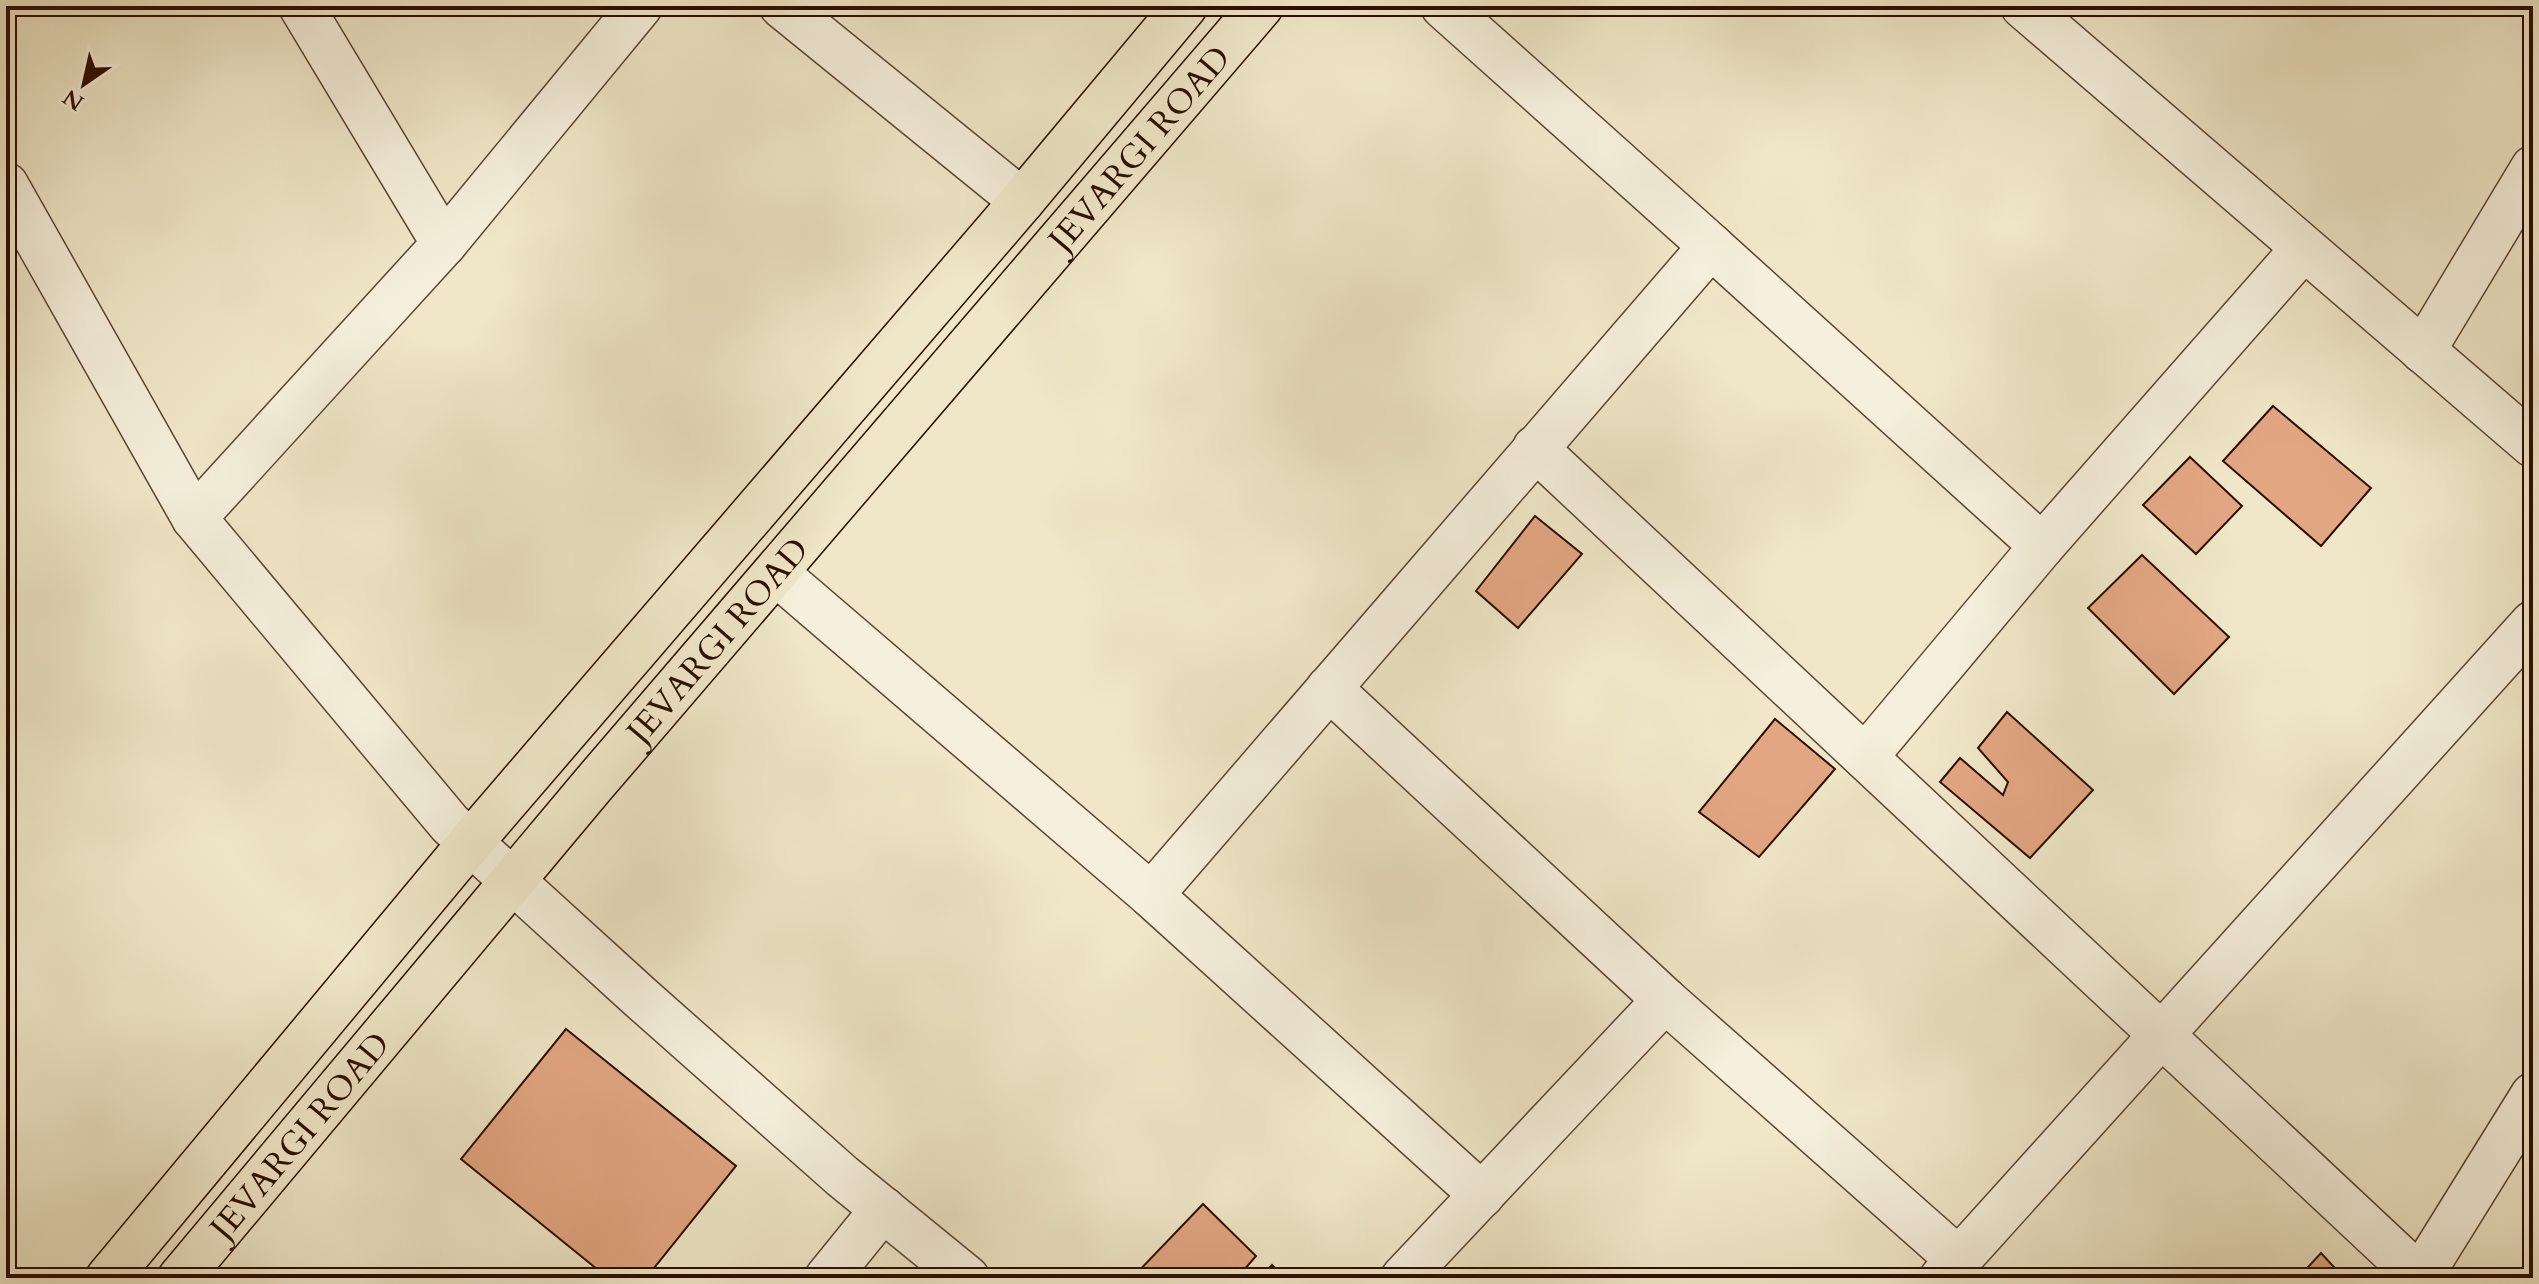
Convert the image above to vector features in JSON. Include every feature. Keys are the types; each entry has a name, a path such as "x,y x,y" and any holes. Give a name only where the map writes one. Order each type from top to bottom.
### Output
{"main road":[{"path":"108,1278 470,843 1022,201 1185,6"},
{"name":"JEVARGI ROAD","path":"180,1278 511,881 1261,6"}],"street":[{"path":"301,6 444,244"},
{"path":"194,518 444,244 640,6"},
{"path":"782,6 1022,201"},
{"path":"1443,6 2042,546"},
{"path":"2023,6 2533,445"},
{"path":"2423,351 2533,168"},
{"path":"6,185 194,518 450,824 842,1176 967,1278"},
{"path":"1151,895 1711,246"},
{"path":"1865,757 2042,546 2303,249"},
{"path":"1535,448 2421,1278 2533,1095"},
{"path":"776,573 1151,895 1482,1195"},
{"path":"1329,688 1951,1269 2533,623"},
{"path":"1403,1278 1665,1000"},
{"path":"827,1278 883,1209"}],"building":[{"path":"2273,406 2371,488 2321,546 2223,461"},
{"path":"2190,457 2242,506 2196,554 2143,505"},
{"path":"1535,516 1582,554 1518,628 1476,591"},
{"path":"2142,555 2229,637 2174,694 2088,608"},
{"path":"2007,712 2093,790 2030,858 1940,782 1960,758 2003,795 2008,782 1978,748"},
{"path":"1775,719 1835,769 1759,857 1699,812"},
{"path":"566,1029 736,1166 646,1278 608,1278 461,1159"},
{"path":"1203,1204 1256,1256 1237,1278 1132,1278"},
{"path":"2321,1253 2344,1278 2298,1278"},
{"path":"1272,1265 1285,1278 1260,1278"}]}
